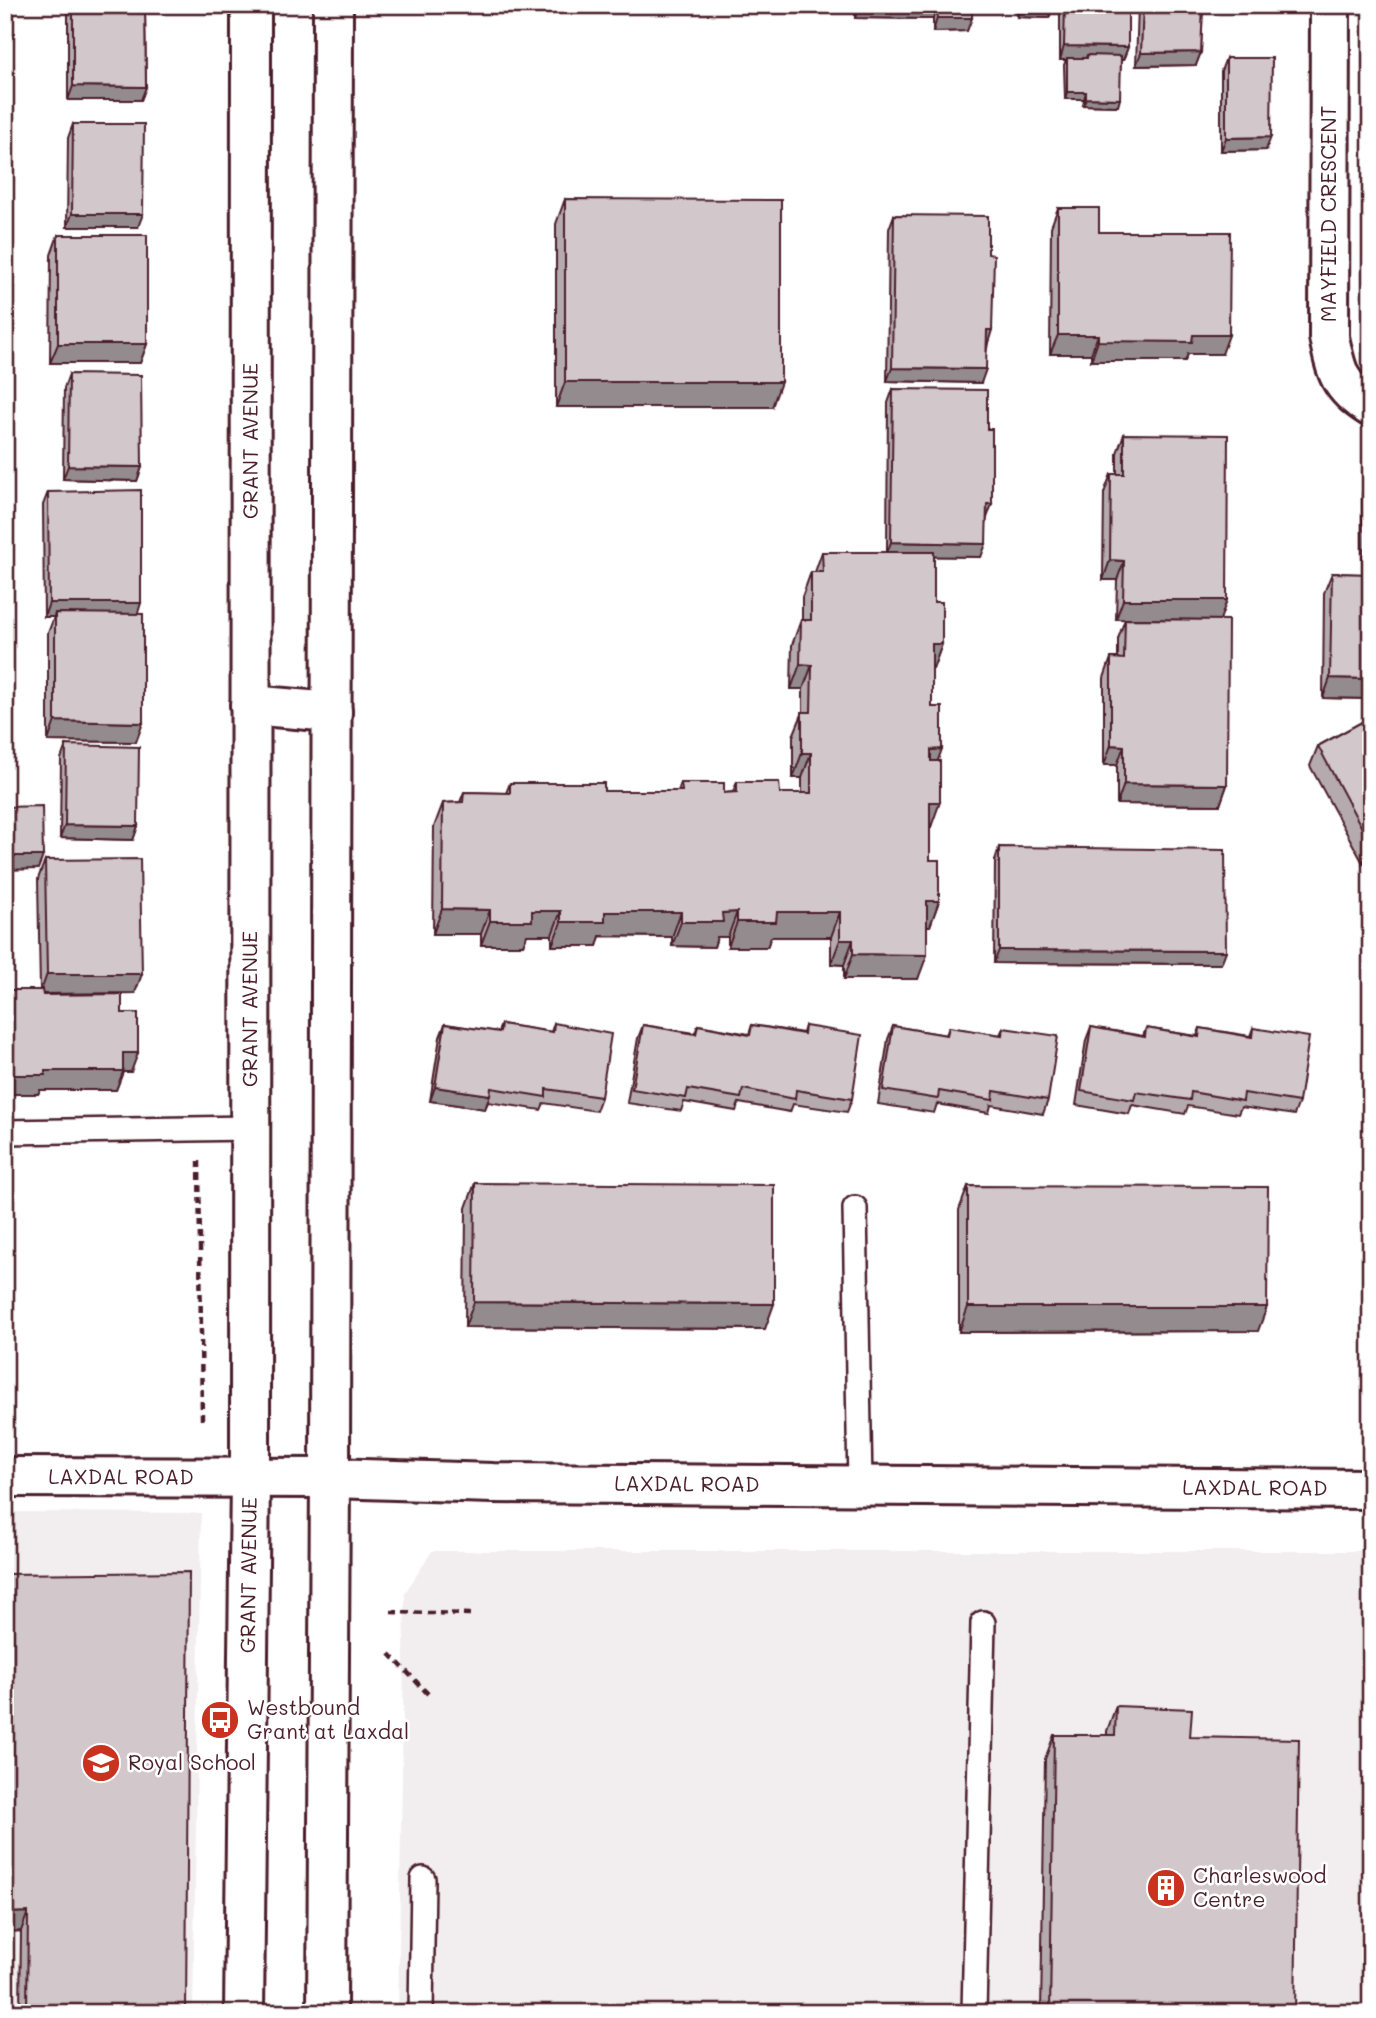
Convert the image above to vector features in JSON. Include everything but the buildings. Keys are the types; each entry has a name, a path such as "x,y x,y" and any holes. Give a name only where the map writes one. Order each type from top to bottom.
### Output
{"main road":[{"name":"GRANT AVENUE","path":"244,2013 250,1478 251,5"},
{"path":"327,2013 333,5"},
{"name":"MAYFIELD CRESCENT","path":"1330,5 1329,337 1335,369 1352,395 1371,407"},
{"path":"250,705 332,712"},
{"name":"LAXDAL ROAD","path":"5,1477 1371,1489"}],"lane":[{"path":"5,1132 250,1128"},
{"path":"855,1208 860,1485"},
{"path":"974,2013 983,1623"},
{"path":"421,2013 423,1879"}],"path":[{"path":"198,1129 202,1420"},
{"path":"391,1612 471,1614"},
{"path":"390,1654 430,1696"}],"shaded area":[{"name":"Royal School","path":"5,1512 201,1513 193,2013 5,2013"},
{"path":"432,1551 1371,1551 1371,2013 398,2013 405,1593"}],"place":[{"name":"Westbound Grant at Laxdal","path":"220,1720"},
{"name":"Royal School","path":"101,1763"},
{"name":"Charleswood Centre","path":"1166,1888"}]}
